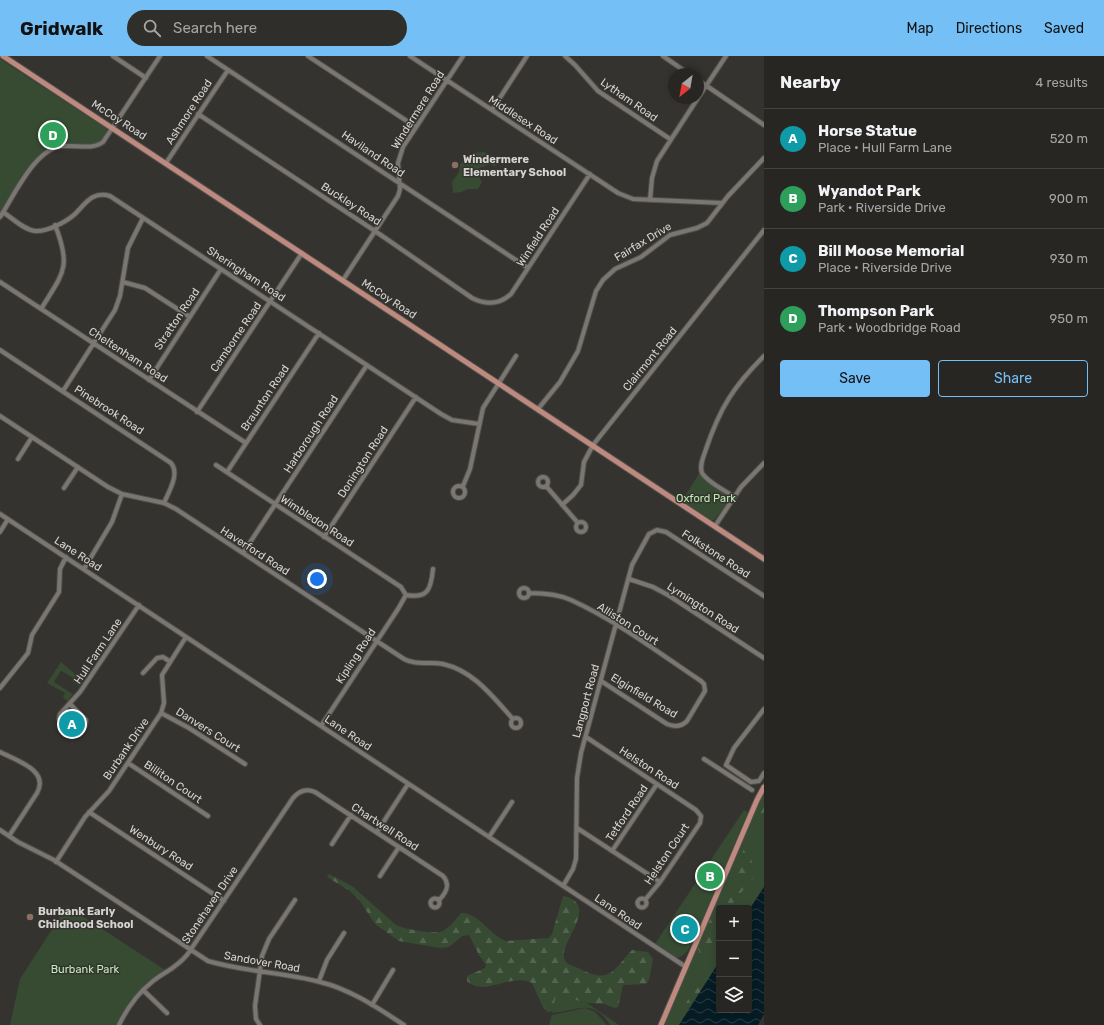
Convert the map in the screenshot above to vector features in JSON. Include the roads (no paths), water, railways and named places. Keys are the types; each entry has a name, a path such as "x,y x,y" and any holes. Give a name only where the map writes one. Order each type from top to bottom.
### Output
{"main road":[{"name":"McCoy Road","path":"3,56 764,558"},
{"path":"661,1025 754,806 764,787"}],"street":[{"path":"113,56 146,78"},
{"path":"0,217 36,162 45,152 58,146 96,145 103,142 160,56"},
{"name":"Haviland Road","path":"207,56 528,268"},
{"path":"308,56 416,127"},
{"name":"Middlesex Road","path":"410,56 626,197 650,200 722,203"},
{"name":"Windermere Road","path":"343,280 398,196 400,189 397,170 399,155 463,56"},
{"path":"492,110 527,56"},
{"name":"Lytham Road","path":"565,56 598,91 670,139"},
{"path":"663,56 680,68"},
{"path":"704,88 726,56"},
{"name":"Ashmore Road","path":"166,163 228,70"},
{"path":"706,85 764,125"},
{"path":"650,200 654,170 670,139 694,104"},
{"name":"Buckley Road","path":"198,114 376,231 472,298 484,303 496,302"},
{"name":"Fairfax Drive","path":"538,409 560,382 578,351 596,291 603,280 615,270 646,253 670,235 697,228 707,223 722,203 764,158"},
{"name":"Winfield Road","path":"496,302 511,294 590,174"},
{"name":"Sheringham Road","path":"3,212 30,230 41,230 69,218 88,200 102,195 114,198 446,417 462,422 479,424"},
{"path":"62,391 115,310 123,282 128,248 143,218"},
{"path":"41,308 60,279 64,267 63,246 55,225"},
{"name":"Clairmont Road","path":"562,505 581,485 584,462 593,445 764,230"},
{"name":"Camborne Road","path":"197,412 302,253"},
{"name":"Stratton Road","path":"148,380 221,269"},
{"name":"Cheltenham Road","path":"0,282 246,443"},
{"path":"123,282 145,288 190,317"},
{"name":"Braunton Road","path":"227,472 319,333"},
{"name":"Pinebrook Road","path":"0,350 171,462 175,474 164,503"},
{"path":"463,486 470,469 483,408 516,356"},
{"path":"734,497 706,478 702,473 702,461 719,414 728,398 739,382 764,356"},
{"name":"Harborough Road","path":"243,553 367,365"},
{"name":"Donington Road","path":"324,537 416,398"},
{"name":"Haverford Road","path":"0,416 122,494 164,503 414,664 441,664 466,673 479,683 513,720"},
{"path":"18,459 32,437"},
{"path":"715,526 734,497 764,463"},
{"name":"Wimbledon Road","path":"216,465 401,587 406,595"},
{"path":"64,488 78,467"},
{"path":"546,486 578,523"},
{"path":"84,569 106,533 122,494"},
{"name":"Lane Road","path":"0,514 686,967"},
{"path":"0,532 8,519"},
{"name":"Langport Road","path":"563,886 574,869 576,859 578,767 632,565 649,534 657,530"},
{"name":"Folkstone Road","path":"657,530 666,532 764,596"},
{"path":"0,688 28,653 32,635 59,592 60,569 66,557"},
{"path":"406,595 421,596 425,593 431,583 433,569"},
{"name":"Lymington Road","path":"629,579 646,584 668,595 764,658"},
{"name":"Alliston Court","path":"529,593 555,595 571,600 616,625 701,681 705,692 687,721 677,726"},
{"name":"Kipling Road","path":"321,726 406,595"},
{"name":"Hull Farm Lane","path":"70,704 86,720 85,726 79,732 73,732 62,724 59,719 60,714 83,689 139,605"},
{"name":"Burbank Drive","path":"56,862 89,812 109,791 161,713 164,702 162,675 186,637"},
{"path":"143,674 159,657 170,661"},
{"name":"Elginfield Road","path":"601,681 667,724 677,726"},
{"path":"724,771 734,748 764,710"},
{"name":"Danvers Court","path":"161,713 189,728 245,764"},
{"name":"Helston Road","path":"586,737 696,810 700,816"},
{"path":"0,752 35,771 40,780 40,787 37,793 8,836"},
{"path":"704,759 752,790"},
{"name":"Billiton Court","path":"128,763 208,816"},
{"path":"726,764 751,782 758,781 764,773"},
{"path":"377,832 408,784"},
{"name":"Tetford Road","path":"612,851 657,784"},
{"name":"Chartwell Road","path":"308,790 315,792 443,876 448,885 445,894 438,900"},
{"name":"Stonehaven Drive","path":"119,1025 132,1002 143,990 154,980 176,967 190,951 293,798 301,791 308,790"},
{"path":"489,837 512,802"},
{"name":"Wenbury Road","path":"89,812 224,900"},
{"path":"332,844 351,815"},
{"name":"Helston Court","path":"646,900 700,823 700,816"},
{"path":"577,828 660,882"},
{"name":"Sandover Road","path":"0,830 8,836 56,862 190,951 208,961 234,969 319,981 372,1005 404,1025"},
{"path":"380,876 399,847"},
{"path":"258,1025 255,1013 262,956 269,939 295,900"},
{"path":"319,981 327,960 344,933"},
{"path":"372,1005 393,970"},
{"path":"143,990 167,1012"}],"water":[{"path":"764,887 764,1014 758,1025 679,1025 716,967 716,1013 752,1013 752,905"}],"place":[{"name":"Thompson Park","path":"53,135"},
{"name":"Windermere Elementary School","path":"455,165"},
{"name":"Horse Statue","path":"72,724"},
{"name":"Wyandot Park","path":"710,876"},
{"name":"Burbank Early Childhood School","path":"30,917"},
{"name":"Bill Moose Memorial","path":"685,929"}],"park label":[{"name":"Oxford Park","path":"706,498"},
{"name":"Burbank Park","path":"85,969"}]}
